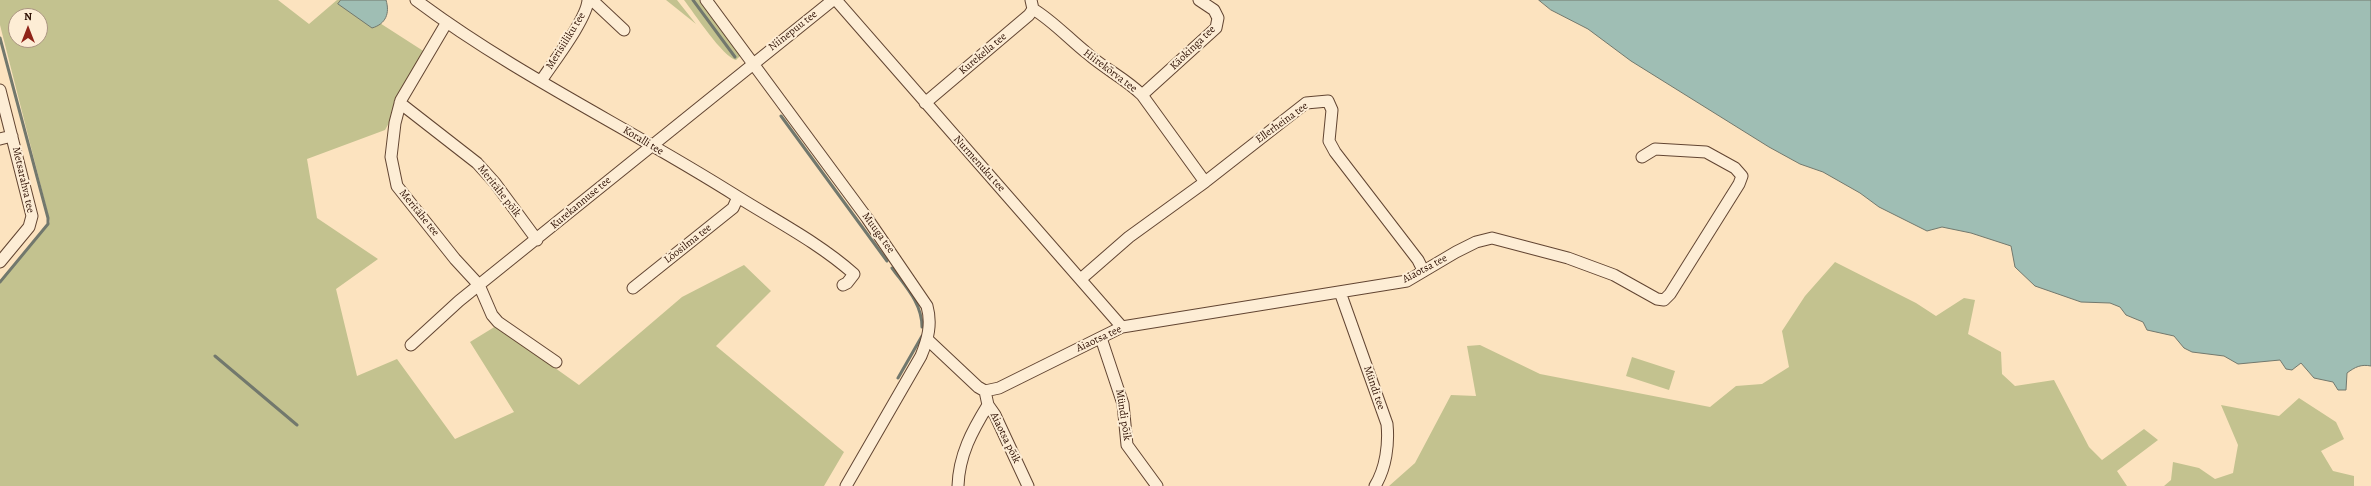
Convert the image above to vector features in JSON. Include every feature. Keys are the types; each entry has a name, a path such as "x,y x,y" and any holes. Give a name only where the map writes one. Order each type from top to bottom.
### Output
{"street":[{"name":"Koralli tee","path":"416,0 447,22 541,81 793,229 854,274 847,283 843,285"},
{"name":"Merisiiliku tee","path":"541,81 576,27 586,8 588,0"},
{"path":"592,0 624,30"},
{"name":"Muuga tee","path":"706,0 922,296 930,315 928,340 921,356 846,486"},
{"name":"Niinepuu tee","path":"753,63 834,0"},
{"name":"Nurmenuku tee","path":"834,0 1082,278 1122,327"},
{"name":"Käokinga tee","path":"1142,95 1216,28 1218,18 1214,10 1199,0"},
{"name":"Kurekella tee","path":"925,103 1029,15 1032,4"},
{"name":"Hiirekõrva tee","path":"1032,4 1087,54 1132,85 1142,95 1205,182"},
{"name":"Meritähe tee","path":"447,22 400,103 395,123 391,157 397,186 455,259 479,285 492,315 498,322 556,362"},
{"name":"Kurekannuse tee","path":"411,345 428,328 479,285 537,240 753,63"},
{"name":"Metsarahva tee","path":"0,90 32,216 29,227 0,262"},
{"name":"Ellerheina tee","path":"1082,278 1129,237 1205,182 1306,103 1328,101 1332,110 1329,141 1335,152 1418,260 1423,270"},
{"name":"Meritähe põik","path":"400,103 477,163 495,183 537,240"},
{"path":"0,139 12,136"},
{"name":"Aiaotsa tee","path":"985,390 999,388 1122,327 1407,281 1423,270 1476,242 1492,238 1568,258 1614,275 1657,299 1664,300 1670,294 1740,184 1742,176 1735,168 1706,152 1655,149 1642,157"},
{"name":"Lõosilma tee","path":"633,288 733,208 738,197"},
{"name":"Mündi tee","path":"1340,292 1386,424 1389,441 1380,479 1375,486"},
{"name":"Mündi põik","path":"1100,338 1123,404 1127,445 1157,486"},
{"path":"928,340 978,387 985,390"},
{"name":"Aiaotsa põik","path":"985,390 988,405 995,415 1028,486"},
{"path":"958,486 958,467 963,452 988,405"}],"shaded area":[{"path":"0,0 278,0 309,24 337,0 344,0 428,54 385,130 307,159 317,218 378,259 336,289 357,376 397,359 455,439 514,412 470,342 496,326 579,385 682,297 744,265 771,291 716,346 844,452 824,486 0,486 0,280 50,222 0,25"},
{"path":"666,0 677,0 696,24"},
{"path":"684,0 700,0 741,55 736,60 730,57 716,43"},
{"path":"1835,262 1916,303 1936,316 1964,298 1975,300 1968,334 2001,352 2002,374 2015,386 2054,380 2089,447 2102,460 2144,429 2158,440 2117,471 2127,486 1389,486 1415,463 1451,395 1476,396 1467,346 1480,345 1540,374 1710,407 1736,386 1762,384 1789,367 1782,331 1805,296"},
{"path":"1632,357 1675,371 1669,390 1626,376"},
{"path":"2299,398 2336,422 2344,439 2321,451 2333,471 2354,476 2354,486 2164,486 2171,480 2173,462 2199,468 2215,479 2233,473 2238,445 2221,405 2279,416"}],"water":[{"path":"341,0 386,0 386,17 381,24 372,28 338,4"},
{"path":"1539,0 2371,0 2371,366 2358,366 2347,373 2346,390 2338,390 2333,382 2314,378 2301,363 2292,370 2286,369 2280,360 2238,364 2224,356 2192,352 2184,348 2174,336 2147,330 2143,322 2126,315 2120,307 2110,303 2081,302 2035,286 2015,267 2011,246 1971,233 1942,227 1927,231 1879,207 1860,193 1823,172 1800,164 1769,147 1631,61 1588,29 1551,10"}],"waterway":[{"path":"693,0 735,57"},
{"path":"0,38 48,218 48,224 0,282"},
{"path":"781,116 887,261"},
{"path":"892,268 912,295 919,310 922,327"},
{"path":"898,378 922,336"},
{"path":"215,356 297,425"}]}
